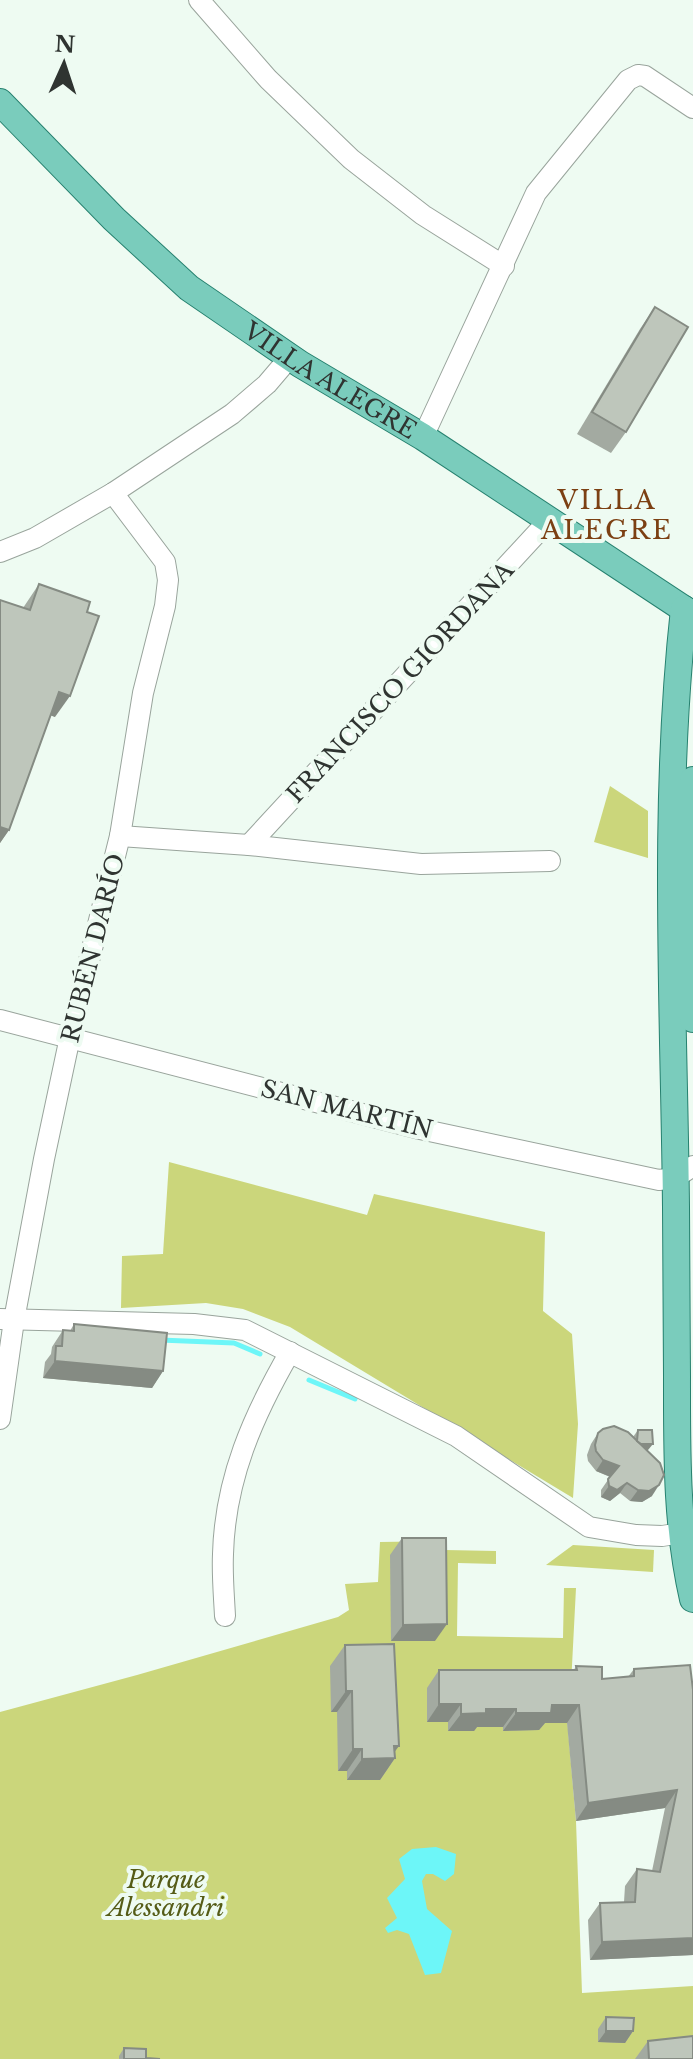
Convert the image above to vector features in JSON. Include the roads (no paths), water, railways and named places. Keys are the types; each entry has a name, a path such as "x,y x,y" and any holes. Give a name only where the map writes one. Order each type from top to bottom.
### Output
{"main road":[{"name":"VILLA ALEGRE","path":"0,102 114,219 189,288 290,357 423,437 688,612"},
{"path":"688,612 684,703 670,799 684,1172 676,1481 687,1531 693,1599"},
{"path":"693,780 693,1019"}],"street":[{"path":"199,0 268,79 351,159 423,215 504,266"},
{"path":"423,437 536,193 628,80 634,76 645,76 693,108"},
{"path":"0,552 35,538 113,493 232,414 267,384 290,357"},
{"name":"RUBÉN DARÍO","path":"0,1419 7,1319 70,1037 120,836 143,693 165,606 168,580 165,562 113,493"},
{"name":"FRANCISCO GIORDANA","path":"249,845 550,519"},
{"path":"120,836 249,845 421,864 550,861"},
{"name":"SAN MARTÍN","path":"0,1020 420,1129 659,1180 684,1172"},
{"path":"7,1319 223,1326 245,1330 456,1436 589,1527 636,1535 662,1536 687,1531"},
{"path":"225,1616 223,1553 230,1498 243,1444 260,1405 290,1352"}],"water":[{"path":"436,1847 456,1854 454,1874 445,1881 433,1874 426,1874 422,1881 427,1909 452,1931 441,1973 425,1975 409,1934 397,1930 388,1933 385,1928 397,1918 387,1898 405,1879 399,1859 412,1849"}],"waterway":[{"path":"160,1340 234,1343 260,1354"},
{"path":"309,1380 355,1399"}],"district":[{"name":"VILLA ALEGRE","path":"607,515"}],"park label":[{"name":"Parque Alessandri","path":"166,1893"}]}
